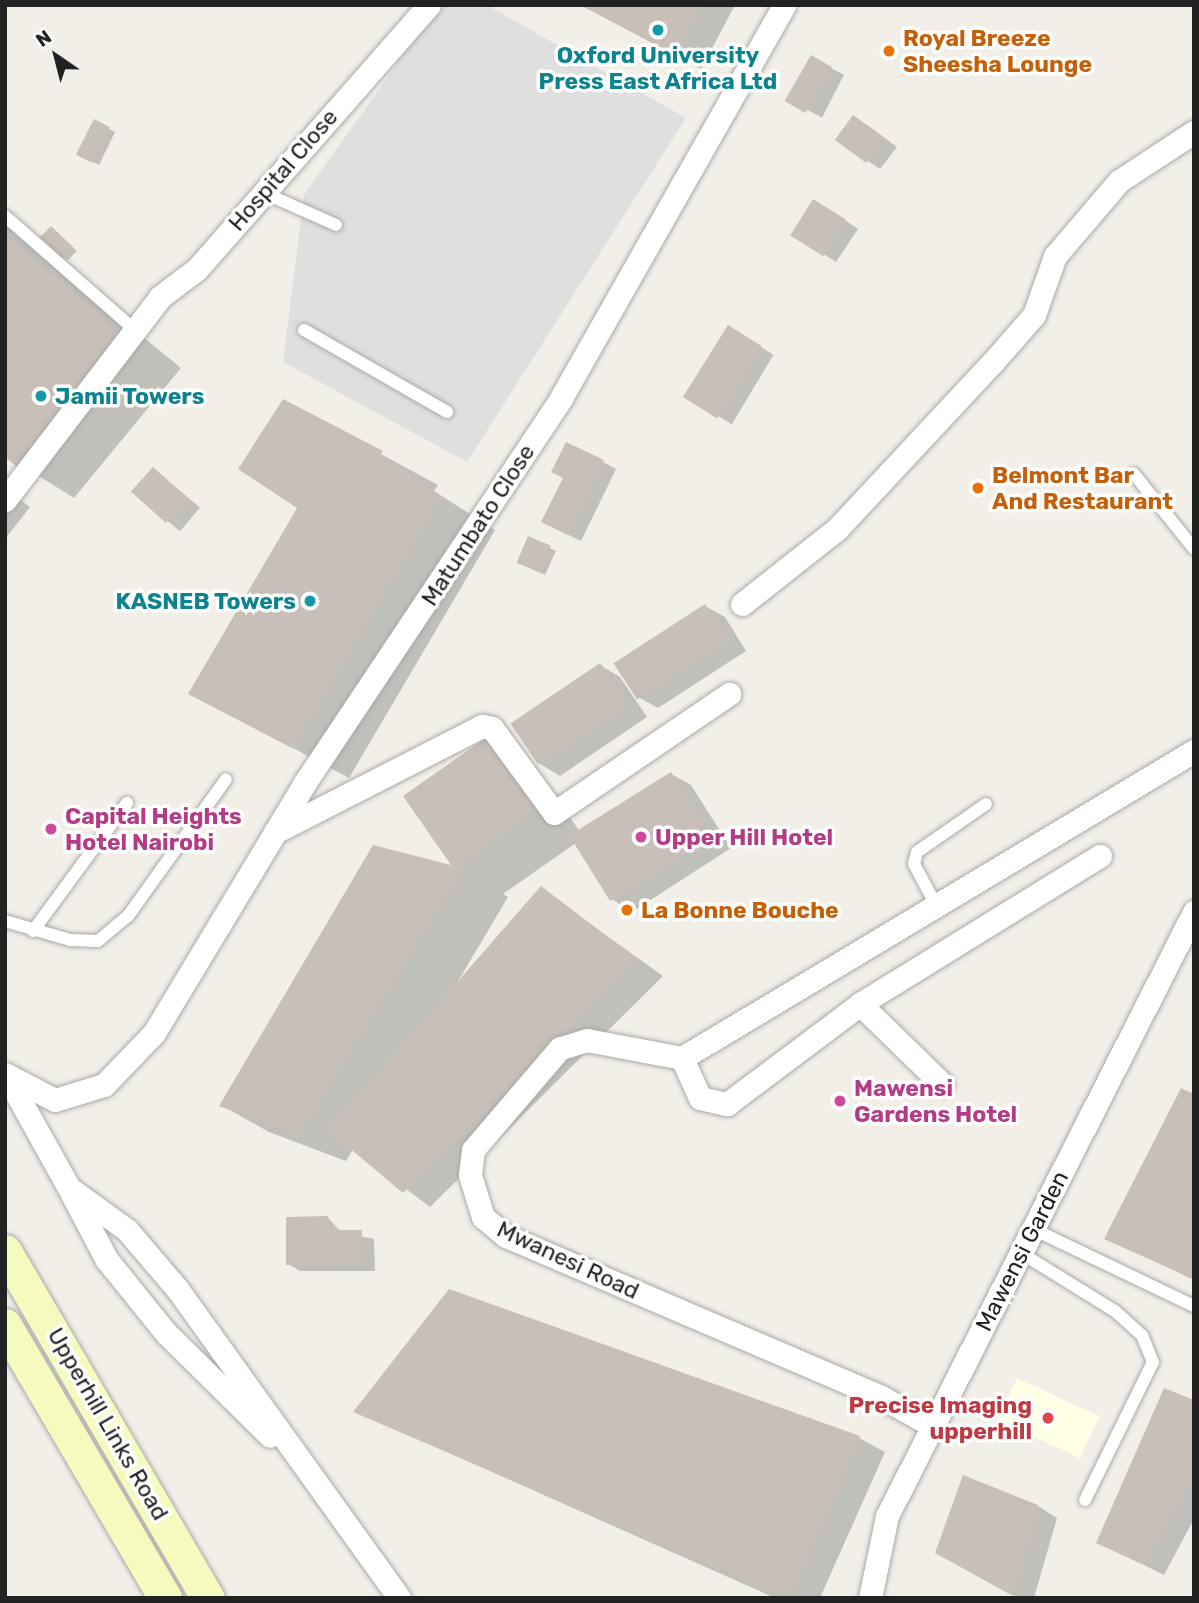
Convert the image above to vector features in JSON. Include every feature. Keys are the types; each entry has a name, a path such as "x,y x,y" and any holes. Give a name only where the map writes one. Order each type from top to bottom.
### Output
{"street":[{"name":"Hospital Close","path":"5,500 138,333 160,297 197,270 262,192 429,5"},
{"name":"Matumbato Close","path":"6,1075 55,1100 104,1085 154,1033 273,834 561,398 784,5"},
{"path":"742,604 837,529 992,363 1034,315 1055,256 1119,181 1194,132"},
{"path":"273,834 482,726 492,728 554,813 729,694"},
{"path":"1100,856 860,1004 727,1104 700,1098 682,1058 1194,751"},
{"name":"Mawensi Garden","path":"870,1598 887,1516 1194,912"},
{"path":"860,1004 942,1084"},
{"name":"Mwanesi Road","path":"682,1058 587,1040 560,1048 473,1150 470,1175 483,1217 506,1236 881,1397 933,1426"},
{"path":"6,1075 107,1260 166,1333 232,1405 291,1454"},
{"path":"69,1188 127,1230 178,1290 291,1454 399,1598"},
{"name":"Upperhill Links Road","path":"5,1251 208,1598"},
{"name":"Upperhill Links Road","path":"5,1325 165,1598"}],"lane":[{"path":"262,192 336,225"},
{"path":"5,216 138,333"},
{"path":"303,330 447,412"},
{"path":"1134,474 1194,550"},
{"path":"5,920 33,931 98,941 128,916 226,779"},
{"path":"33,931 127,803"},
{"path":"936,905 914,864 917,852 986,804"},
{"path":"1033,1229 1194,1306"},
{"path":"1021,1253 1115,1311 1142,1335 1153,1362 1085,1500"}],"shaded area":[{"path":"439,5 487,5 686,118 467,462 283,362 304,195"},
{"name":"Precise Imaging upperhill","path":"1017,1378 1099,1416 1080,1458 998,1420"}],"building":[{"name":"Oxford University Press East Africa Ltd","path":"580,5 702,5 675,55"},
{"path":"811,55 832,67 805,113 784,101"},
{"path":"853,115 885,138 866,163 835,140"},
{"path":"94,119 110,127 92,163 76,155"},
{"path":"813,199 846,220 823,256 790,235"},
{"path":"51,226 73,247 61,258 40,238"},
{"name":"Jamii Towers","path":"5,236 126,335 17,467 5,457"},
{"path":"728,325 762,346 717,418 683,397"},
{"name":"KASNEB Towers","path":"283,399 383,451 379,457 440,496 292,748 188,694 297,508 238,469"},
{"path":"566,442 604,460 568,535 541,522 563,478 551,472"},
{"path":"153,467 188,498 166,523 131,492"},
{"path":"528,536 551,546 540,572 517,563"},
{"path":"705,604 728,640 637,699 614,663"},
{"path":"600,663 628,704 538,765 510,723"},
{"path":"487,737 537,809 456,866 462,868 298,1135 219,1106 373,845 451,865 403,796"},
{"name":"Upper Hill Hotel","path":"671,772 712,837 610,901 569,836"},
{"path":"541,886 638,960 403,1193 328,1130"},
{"path":"1181,1088 1194,1094 1194,1279 1104,1239"},
{"path":"328,1216 329,1230 362,1230 362,1264 286,1265 286,1217"},
{"path":"449,1289 860,1436 788,1598 353,1412"},
{"path":"1164,1388 1194,1400 1194,1472 1144,1565 1096,1543"},
{"path":"963,1475 1038,1505 1013,1596 935,1553"}],"place":[{"name":"Oxford University Press East Africa Ltd","path":"658,30"},
{"name":"Royal Breeze Sheesha Lounge","path":"889,51"},
{"name":"Jamii Towers","path":"41,396"},
{"name":"Belmont Bar And Restaurant","path":"978,488"},
{"name":"KASNEB Towers","path":"310,601"},
{"name":"Capital Heights Hotel Nairobi","path":"51,829"},
{"name":"Upper Hill Hotel","path":"641,837"},
{"name":"La Bonne Bouche","path":"627,910"},
{"name":"Mawensi Gardens Hotel","path":"840,1101"},
{"name":"Precise Imaging upperhill","path":"1048,1418"}]}
